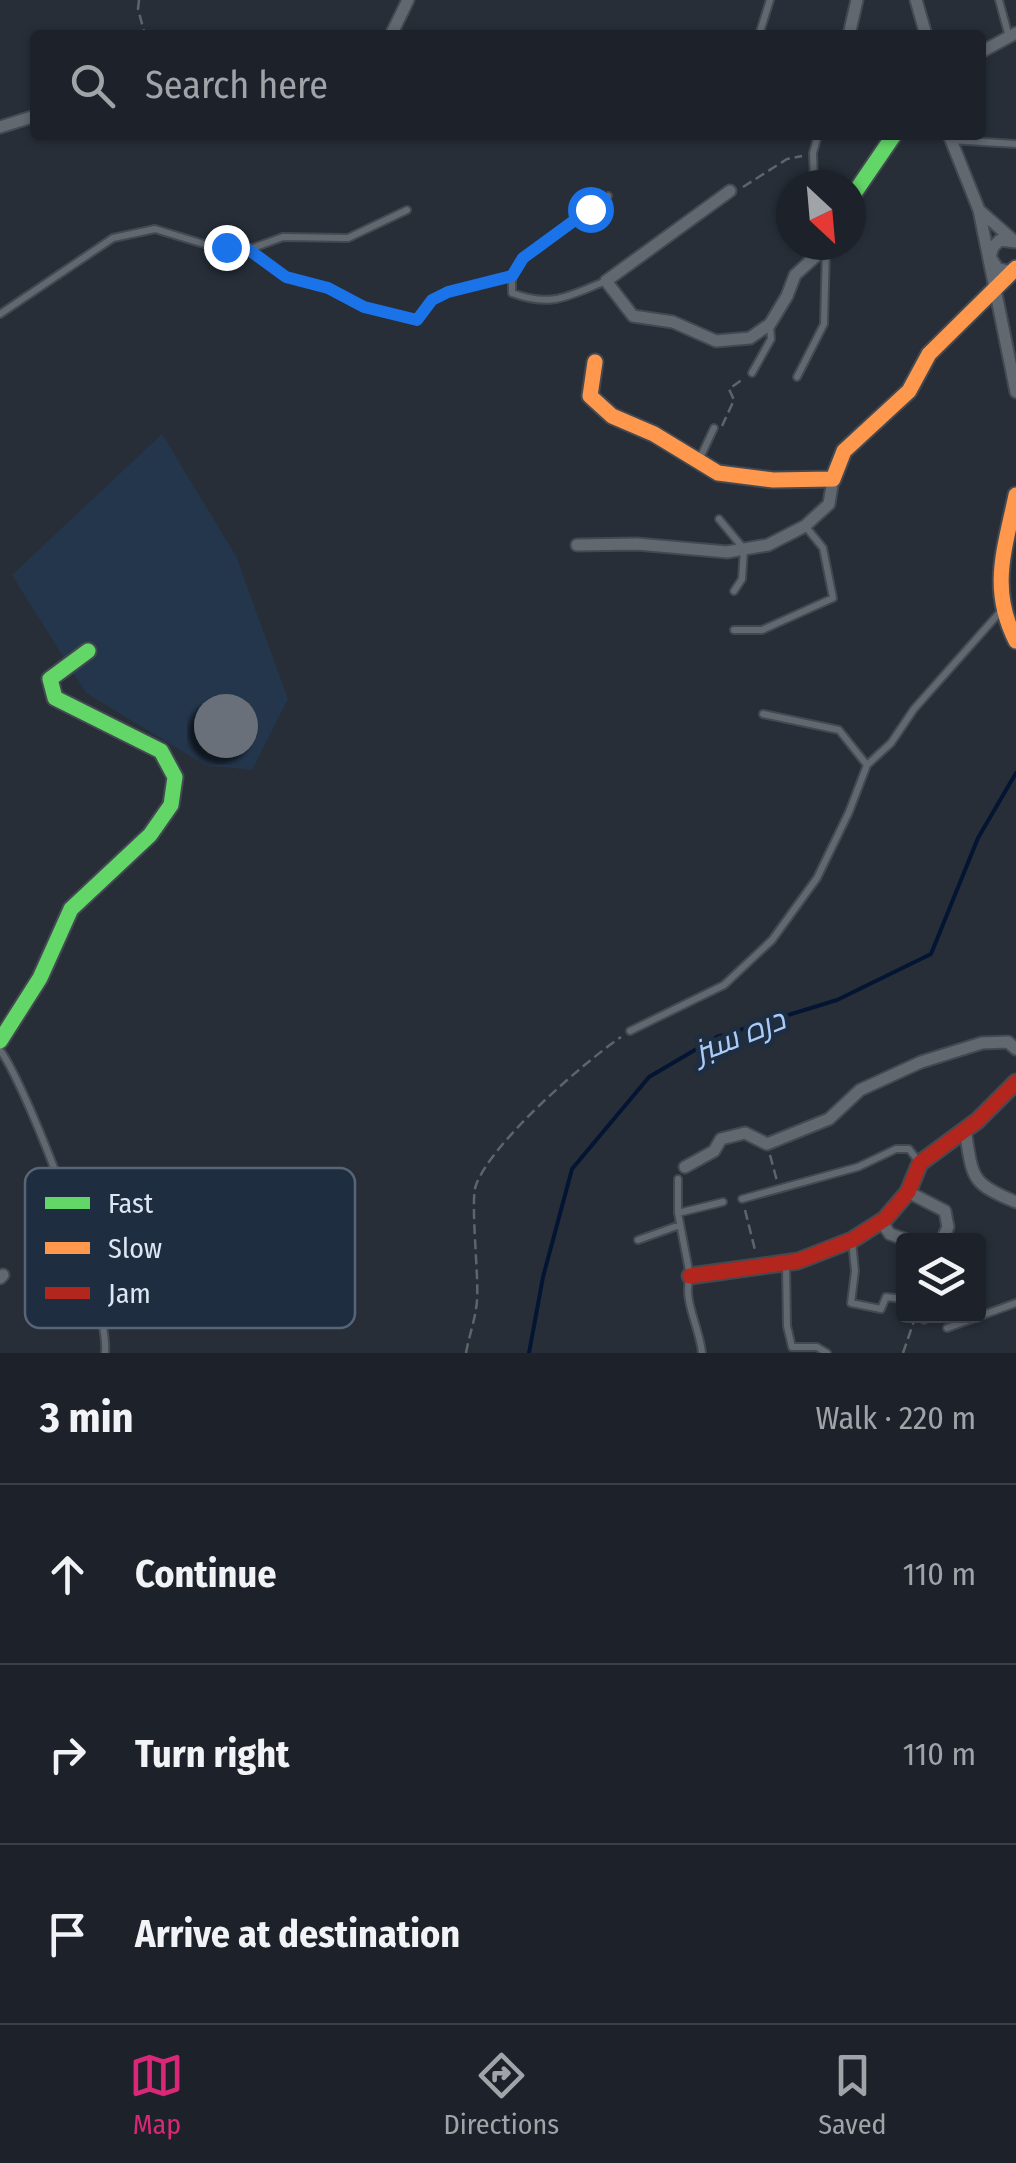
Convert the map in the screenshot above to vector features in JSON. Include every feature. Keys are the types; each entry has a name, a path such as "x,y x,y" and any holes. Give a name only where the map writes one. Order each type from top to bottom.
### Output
{"street":[{"path":"398,30 408,0"},
{"path":"850,30 857,0"},
{"path":"916,0 925,30"},
{"path":"986,49 1012,35"},
{"path":"0,127 30,118"},
{"path":"866,176 891,140"},
{"path":"950,140 979,210 1016,392"},
{"path":"730,191 606,281 633,316 673,322 716,341 750,338 770,324 787,296 794,274 811,260"},
{"path":"979,210 1016,242"},
{"path":"990,256 996,243 1005,239 1016,242"},
{"path":"990,256 998,269 1016,268"},
{"path":"577,545 637,544 710,552 744,550 768,545 805,526 828,504 844,451 909,390 928,354 1016,268"},
{"path":"596,362 590,396 612,416 654,434 718,473 773,480 833,479"},
{"path":"1016,495 997,594 1016,641"},
{"path":"0,1041 40,978 71,909 150,836 171,805 175,777 160,751 55,698 50,679 88,651"},
{"path":"682,1173 714,1152 720,1139 746,1133 767,1144 829,1120 860,1090 921,1062 982,1043 1008,1042 1016,1049"},
{"path":"690,1276 786,1263 852,1240 886,1219 908,1192 920,1163 965,1130 1016,1082"},
{"path":"965,1130 974,1177 989,1191 1016,1202"},
{"path":"908,1192 945,1211 945,1233"},
{"path":"886,1219 885,1227 896,1236"}],"lane":[{"path":"760,30 770,0"},
{"path":"999,0 1012,35"},
{"path":"814,170 817,140"},
{"path":"971,140 1016,144"},
{"path":"606,281 564,297 536,302 512,292 512,276 523,258 608,196"},
{"path":"0,314 113,238 155,228 204,244 249,250 284,237 348,238 408,210"},
{"path":"249,250 286,277 328,288 364,307 417,320 432,300 448,292 512,276"},
{"path":"797,376 824,324 826,260"},
{"path":"752,373 770,339 770,324"},
{"path":"698,461 714,428"},
{"path":"718,520 744,550 742,580 734,591"},
{"path":"734,630 762,630 833,598 822,548 805,526"},
{"path":"630,1031 724,986 772,940 816,878 867,765 891,743 914,708 1002,610"},
{"path":"764,714 840,730 867,765"},
{"path":"0,1050 9,1062 52,1168"},
{"path":"742,1199 858,1166 896,1149 909,1149 920,1163"},
{"path":"682,1173 678,1213 702,1353"},
{"path":"678,1213 724,1202"},
{"path":"638,1240 680,1225"},
{"path":"852,1240 852,1304 881,1309 886,1297 896,1298"},
{"path":"786,1263 787,1326 792,1347 817,1347 827,1353"},
{"path":"946,1328 1016,1303"},
{"path":"104,1328 105,1353"}],"path":[{"path":"139,0 144,30"},
{"path":"730,191 742,188 787,159 813,153"},
{"path":"714,428 721,429 734,400 729,389 752,373"},
{"path":"466,1353 477,1303 474,1188 491,1160 530,1116 593,1057 630,1031"},
{"path":"767,1144 779,1189"},
{"path":"742,1199 760,1266"}],"shaded area":[{"path":"162,434 236,556 288,699 252,770 205,765 86,693 12,575"}],"building":[{"path":"226,694 249,703 258,726 249,749 226,758 203,749 194,726 203,703"}],"waterway":[{"name":"دره سبز","path":"529,1353 543,1277 572,1169 649,1077 717,1037 837,1000 931,954 978,838 1016,773"}],"traffic: fast":[{"path":"866,176 891,140"},
{"path":"0,1041 40,978 71,909 150,835 171,805 175,777 161,751 55,698 50,679 88,651"}],"traffic: slow":[{"path":"595,362 590,396 612,416 654,434 718,473 773,480 833,479 844,451 909,391 929,354 1016,268"},
{"path":"1016,495 1001,586 1016,641"}],"traffic: jam":[{"path":"690,1276 798,1261 852,1240 885,1219 908,1192 920,1163 977,1121 1016,1082"}],"route":[{"path":"226,247 249,250 286,277 328,288 364,307 417,320 432,300 448,292 512,276 523,258 590,209"}]}
